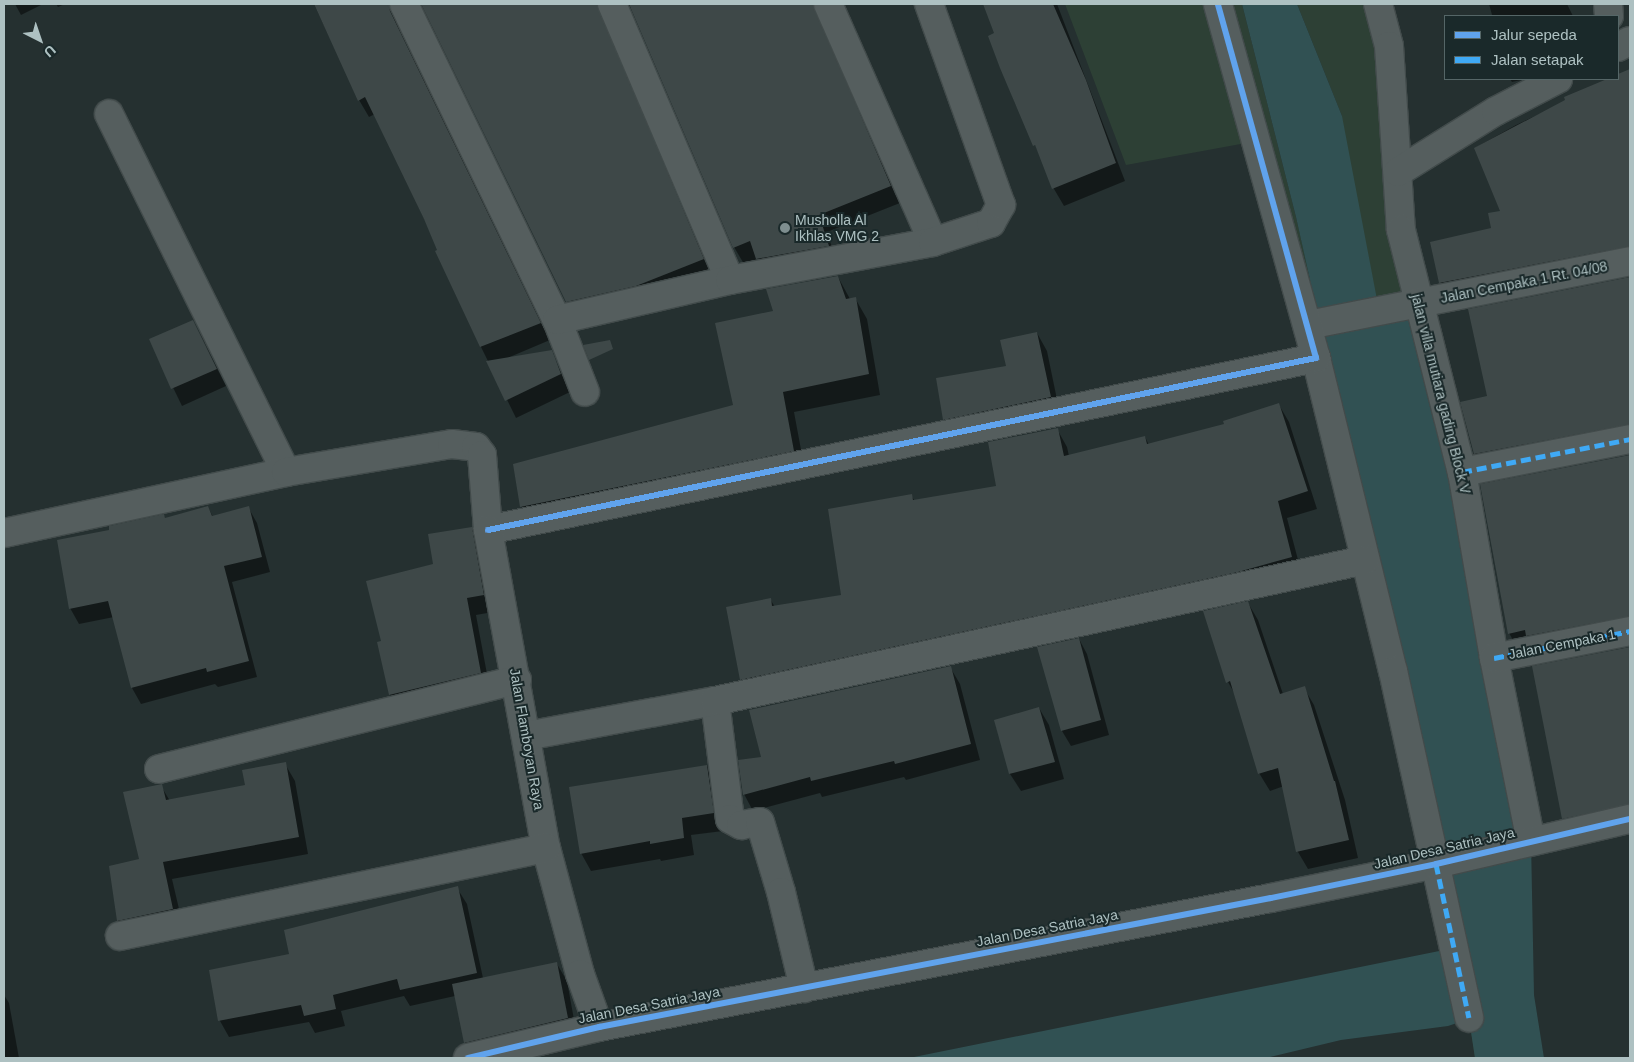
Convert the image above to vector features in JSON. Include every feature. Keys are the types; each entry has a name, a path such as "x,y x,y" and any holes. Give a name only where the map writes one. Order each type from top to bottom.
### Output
{"street":[{"path":"404,4 557,320 585,392"},
{"path":"612,4 730,280"},
{"path":"828,4 933,242"},
{"path":"557,320 730,280 933,242 991,223 1001,205 929,4"},
{"path":"1218,4 1308,325 1438,864 1469,1018"},
{"name":"jalan villa mutiara gading Block V","path":"1378,4 1389,46 1401,230 1418,304 1462,472 1494,658 1531,841"},
{"path":"1619,47 1630,41"},
{"path":"1398,172 1496,111 1556,80"},
{"path":"4,533 286,472 109,114"},
{"name":"Jalan Cempaka 1 Rt. 04/08","path":"1308,325 1630,261"},
{"path":"488,530 1316,358"},
{"path":"1462,472 1630,439"},
{"name":"Jalan Flamboyan Raya","path":"286,472 452,444 476,446 482,455 488,530 517,680 546,848 580,974 599,1027"},
{"path":"526,736 715,701 1365,560"},
{"name":"Jalan Cempaka 1","path":"1494,658 1630,631"},
{"path":"159,769 517,680"},
{"path":"715,701 730,819 741,825 760,822 781,892 804,988"},
{"name":"Jalan Desa Satria Jaya","path":"468,1058 599,1027 1271,898 1438,864 1630,819"},
{"path":"120,936 546,848"}],"green space":[{"path":"1065,4 1242,4 1296,217 1320,322 1342,116 1297,4 1378,4 1398,172 1543,1058 1475,1058 1469,1018 1257,141 1126,165"}],"water":[{"path":"1242,4 1297,4 1342,116 1379,310 1418,304 1531,841 1534,995 1544,1058 1475,1058 1469,1019 1448,1026 1341,1040 1266,1058 909,1058 1454,948 1440,863 1296,217"}],"building":[{"path":"314,4 389,4 390,11 541,323 480,347 435,251 437,250 424,219 365,97 358,101"},
{"path":"421,4 597,4 704,259 636,286 566,302"},
{"path":"629,4 813,4 891,186 819,215 829,246 756,259 750,241 733,248"},
{"path":"983,4 1053,4 1086,80 1116,163 1052,189 988,36 994,33"},
{"path":"1630,69 1630,246 1439,283 1430,242 1491,228 1488,213 1500,211 1474,148 1565,100 1564,97 1605,80 1619,80 1619,74"},
{"path":"838,276 846,299 856,297 869,374 783,392 794,451 520,507 513,464 733,405 715,323 773,311 766,289"},
{"path":"1630,277 1630,424 1474,454 1460,402 1487,396 1468,309"},
{"path":"193,320 217,369 171,389 149,339"},
{"path":"1037,332 1051,397 943,420 936,378 1006,366 1000,340"},
{"path":"610,340 613,349 589,360 583,345"},
{"path":"552,350 561,374 505,401 486,361"},
{"path":"1279,403 1308,491 1278,501 1292,557 1238,572 740,680 726,607 771,598 772,606 841,595 828,509 912,494 913,500 996,486 988,442 1058,428 1064,456 1145,436 1147,444 1224,424 1223,421"},
{"path":"1630,455 1630,616 1526,636 1525,630 1508,634 1480,484"},
{"path":"208,506 212,516 249,506 262,557 224,566 249,661 207,672 206,668 131,688 108,601 69,609 57,540 109,530 109,526 164,514 165,518"},
{"path":"472,527 484,595 467,598 481,673 389,695 377,642 381,641 366,581 433,564 428,534"},
{"path":"1248,601 1280,694 1305,686 1335,781 1349,840 1296,852 1278,768 1258,774 1230,681 1226,683 1203,611"},
{"path":"1079,638 1101,720 1061,731 1037,647"},
{"path":"1630,647 1630,804 1562,819 1532,666"},
{"path":"951,666 971,744 895,764 894,761 811,781 810,777 743,795 738,760 761,757 749,710"},
{"path":"1039,707 1055,762 1009,774 994,720"},
{"path":"286,762 299,837 163,862 173,909 117,921 109,866 139,859 123,792 162,784 166,800 245,785 242,770"},
{"path":"707,765 714,813 682,818 684,838 650,844 650,841 580,854 569,787"},
{"path":"458,886 477,973 400,990 397,979 333,995 336,1009 304,1016 301,1005 218,1021 209,970 289,954 284,930"},
{"path":"557,962 568,1018 464,1043 452,984"}],"marked path":[{"path":"1462,472 1630,439"},
{"path":"1494,658 1630,631"},
{"path":"1436,864 1469,1018"}],"cycle path":[{"path":"488,530 1316,358 1218,4"},
{"path":"468,1058 599,1027 1271,898 1436,864 1630,819"}],"place":[{"name":"Musholla Al Ikhlas VMG 2","path":"785,228"}]}
